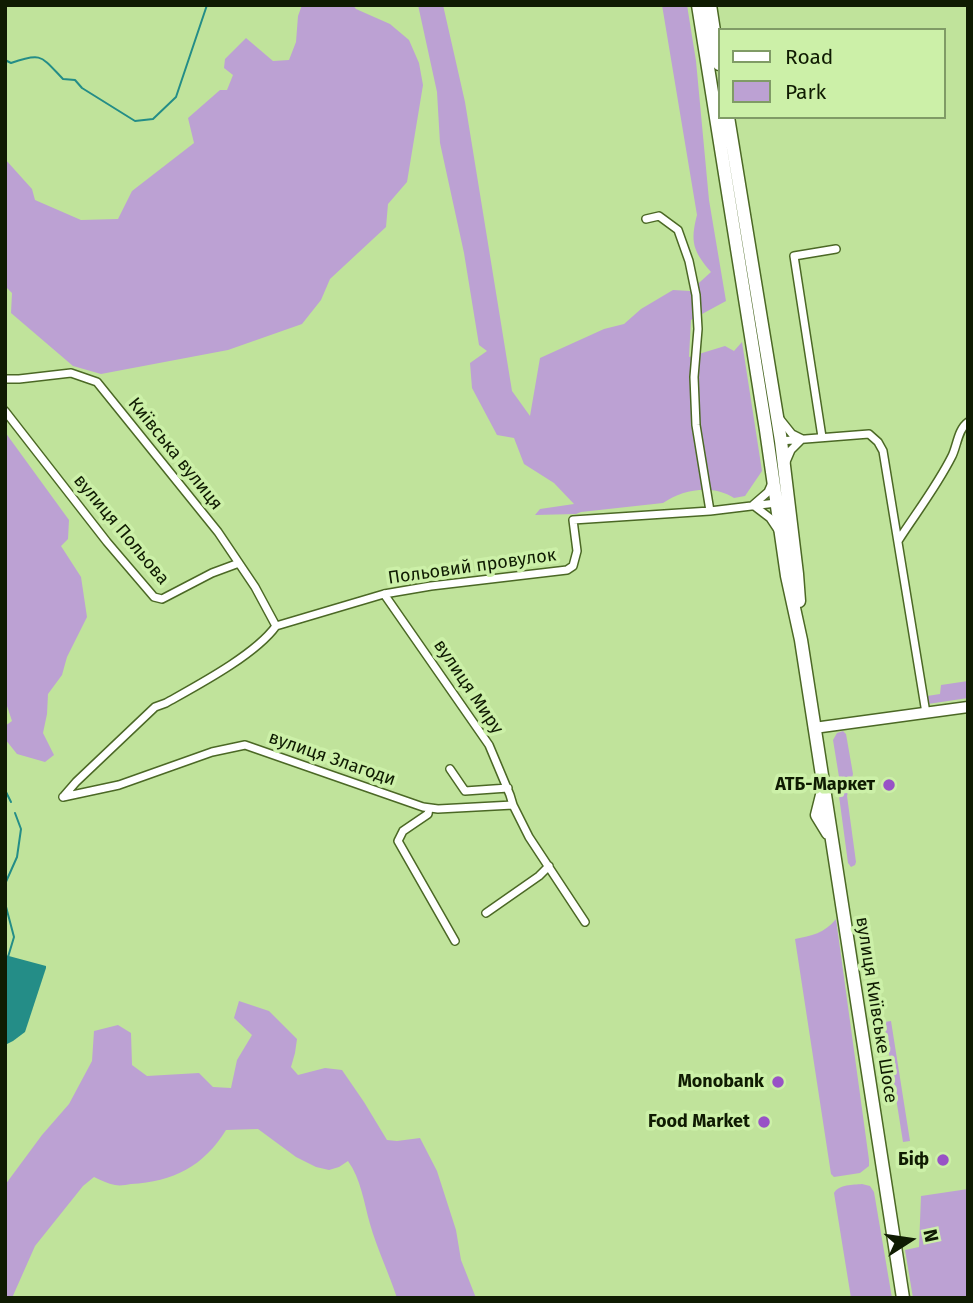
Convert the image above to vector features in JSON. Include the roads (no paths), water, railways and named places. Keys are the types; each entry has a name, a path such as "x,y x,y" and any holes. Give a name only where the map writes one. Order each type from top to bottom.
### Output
{"highway":[{"path":"698,5 776,503 797,574 801,640 814,729"},
{"path":"710,5 718,57"},
{"path":"727,119 781,441 786,484 786,531"},
{"name":"вулиця Київське Шосе","path":"814,729 823,781 817,815 827,830 832,845 902,1293"}],"main road":[{"path":"814,729 968,707"}],"street":[{"path":"646,219 659,216 678,230 696,295 696,425 710,511"},
{"path":"822,437 794,256 836,248"},
{"name":"Київська вулиця","path":"5,379 71,373 97,382 218,532 255,587 274,630"},
{"path":"776,409 786,428 802,439"},
{"name":"вулиця Польова","path":"5,411 153,597 162,600 212,573 239,564"},
{"path":"897,541 943,473 963,426 968,422"},
{"path":"766,430 781,441 869,434 883,450 926,713"},
{"path":"784,466 791,450 802,439"},
{"path":"770,456 781,441"},
{"path":"773,478 768,492 753,505 786,531"},
{"path":"776,503 783,495 786,484"},
{"name":"Польовий провулок","path":"63,797 155,708 228,667 274,630 384,594 567,570 573,566 577,551 573,520 710,511 776,503"},
{"name":"вулиця Миру","path":"384,594 489,745 529,837 585,922"},
{"name":"вулиця Злагоди","path":"63,797 119,785 212,752 244,746 429,808 513,805"},
{"path":"450,768 465,791 508,788"},
{"path":"429,808 428,814 403,831 398,841 455,941"},
{"path":"486,913 549,866"}],"water":[{"path":"5,955 46,968 25,1032 5,1045"}],"waterway":[{"path":"5,60 11,63 40,58 63,79 75,80 82,88 135,121 153,119 176,97 207,5"},
{"path":"5,790 11,802"},
{"path":"5,884 17,857 21,829 15,813"},
{"path":"5,903 14,937 8,957"}],"place":[{"name":"АТБ-Маркет","path":"889,785"},
{"name":"Monobank","path":"778,1082"},
{"name":"Food Market","path":"764,1122"},
{"name":"Біф","path":"943,1160"}]}
